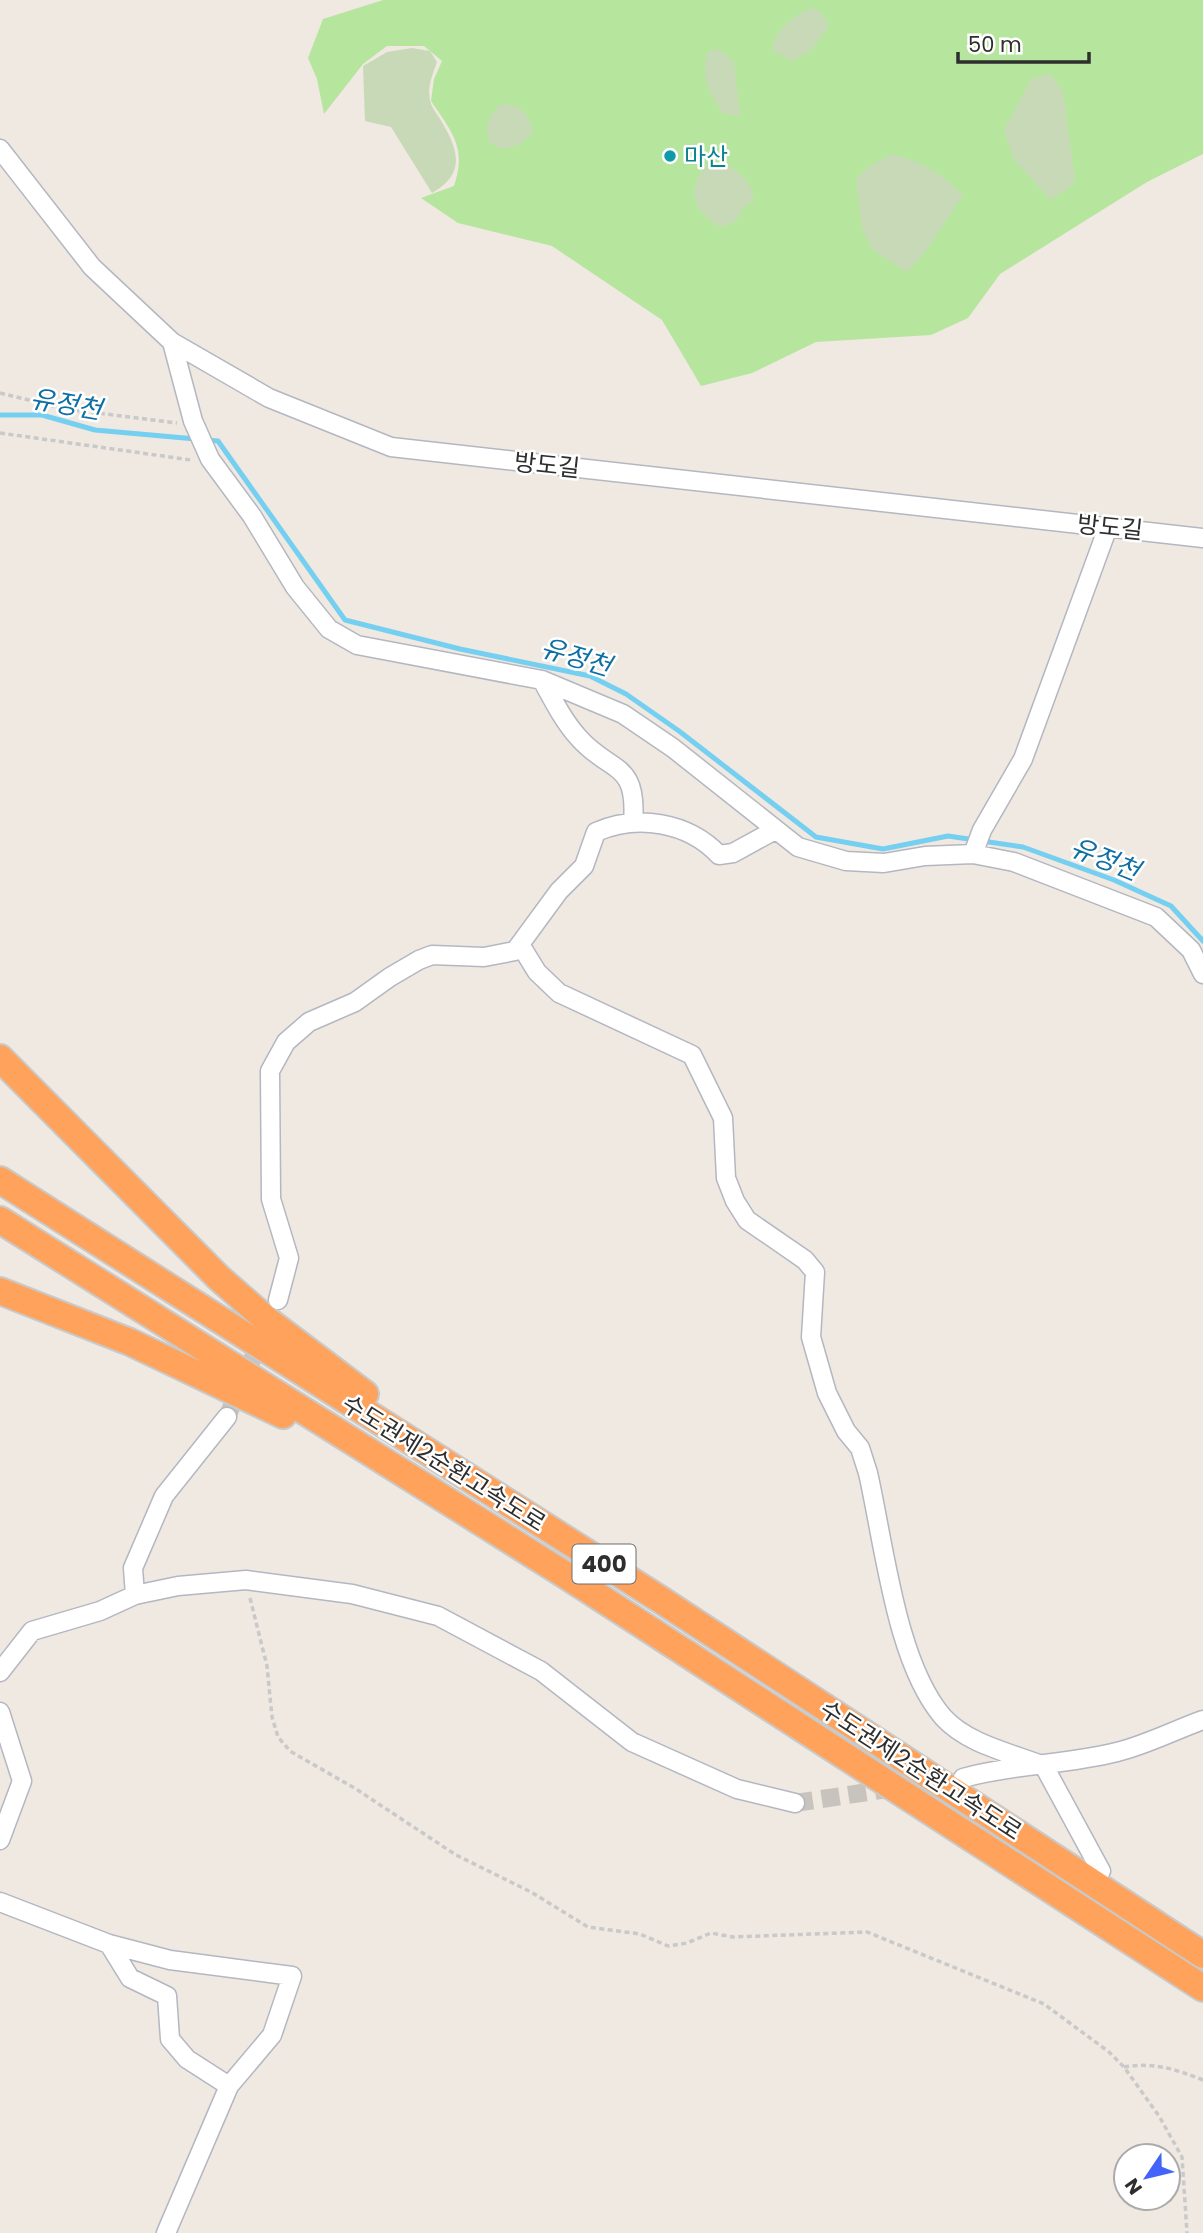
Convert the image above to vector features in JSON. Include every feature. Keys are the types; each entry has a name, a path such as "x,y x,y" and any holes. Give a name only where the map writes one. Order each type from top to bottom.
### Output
{"highway":[{"path":"0,1058 143,1204 267,1320 573,1545"},
{"name":"수도권제2순환고속도로","path":"0,1180 669,1605 1203,1955"},
{"name":"수도권제2순환고속도로","path":"0,1220 567,1576 1203,1988"},
{"path":"0,1291 130,1342 269,1408 567,1576"}],"street":[{"name":"방도길","path":"0,149 92,267 172,342 269,398 391,447 1203,538"},
{"path":"172,342 195,426 208,455 253,516 295,587 329,629 357,645 542,680 623,714 673,748 798,846 846,861 884,863 925,856 973,854 1014,862 1156,917 1191,950 1203,974"},
{"path":"973,854 982,830 1023,760 1108,527"},
{"path":"542,680 579,739 619,767 629,780 634,803 633,823"},
{"path":"278,1300 289,1258 271,1199 270,1072 286,1042 309,1022 355,1002 419,960 432,956 484,957 514,951 521,946 559,891 584,866 596,832 633,823 657,823 685,830 706,842 719,855 733,853 775,830"},
{"path":"521,946 537,972 559,993 692,1055 723,1118 726,1178 735,1201 747,1220 806,1260 815,1272 811,1337 827,1393 846,1431 860,1448 868,1473 902,1630 917,1671 944,1717 973,1739 1044,1766 1101,1871"},
{"path":"135,1595 133,1569 164,1496 227,1417"},
{"path":"0,1672 32,1631 100,1611 135,1595 178,1586 246,1580 352,1594 438,1616 541,1671 632,1742 737,1789 795,1802"},
{"path":"0,1712 22,1781 0,1840"},
{"path":"963,1778 997,1770 1044,1766 1119,1752 1203,1720"},
{"path":"0,1902 109,1944 170,1960 292,1976 272,2035 229,2086 166,2233"},
{"path":"109,1944 130,1978 167,1996 170,2039 187,2059 229,2086"}],"path":[{"path":"0,393 65,409 195,426"},
{"path":"0,433 193,461 208,455"},
{"path":"246,1580 267,1666 278,1737 290,1751 356,1789 456,1855 531,1892 588,1927 640,1934 668,1946 687,1943 711,1933 733,1937 867,1932 1044,2004 1109,2052 1124,2067 1159,2116 1182,2157 1187,2233"},
{"path":"1124,2067 1146,2064 1169,2067 1203,2080"}],"green space":[{"path":"383,0 1203,0 1203,154 1147,182 1000,274 968,318 931,335 816,342 752,373 701,386 662,320 552,246 458,223 421,198 454,186 459,161 451,131 431,101 434,79 442,61 424,46 387,46 363,64 324,114 317,79 308,58 323,19"},
{"path":"811,8 821,12 829,26 812,49 793,61 772,50 781,30"},
{"path":"412,48 430,51 437,62 429,95 433,109 453,144 455,154 456,163 450,179 432,193 391,127 365,121 363,66 387,52"},
{"path":"718,49 734,62 740,116 724,114 707,84 705,69 708,52"},
{"path":"1051,74 1063,92 1075,179 1070,187 1051,200 1014,160 1004,130 1031,79"},
{"path":"501,104 515,105 526,114 533,129 524,141 501,149 490,143 487,126 490,117"},
{"path":"892,154 930,169 963,195 923,255 906,272 872,249 862,228 856,180 868,167"},
{"path":"726,164 751,188 754,200 744,207 735,222 720,227 698,207 694,192 699,175 706,166"}],"waterway":[{"name":"유정천","path":"0,415 42,415 95,430 218,441 345,620 460,649 590,676 626,694 679,731 816,837 883,849 948,836 1023,847 1114,880 1171,906 1203,941"}],"tunnel":[{"path":"227,1417 263,1335"},
{"path":"795,1803 941,1781"}],"place":[{"name":"마산","path":"670,156"}]}
